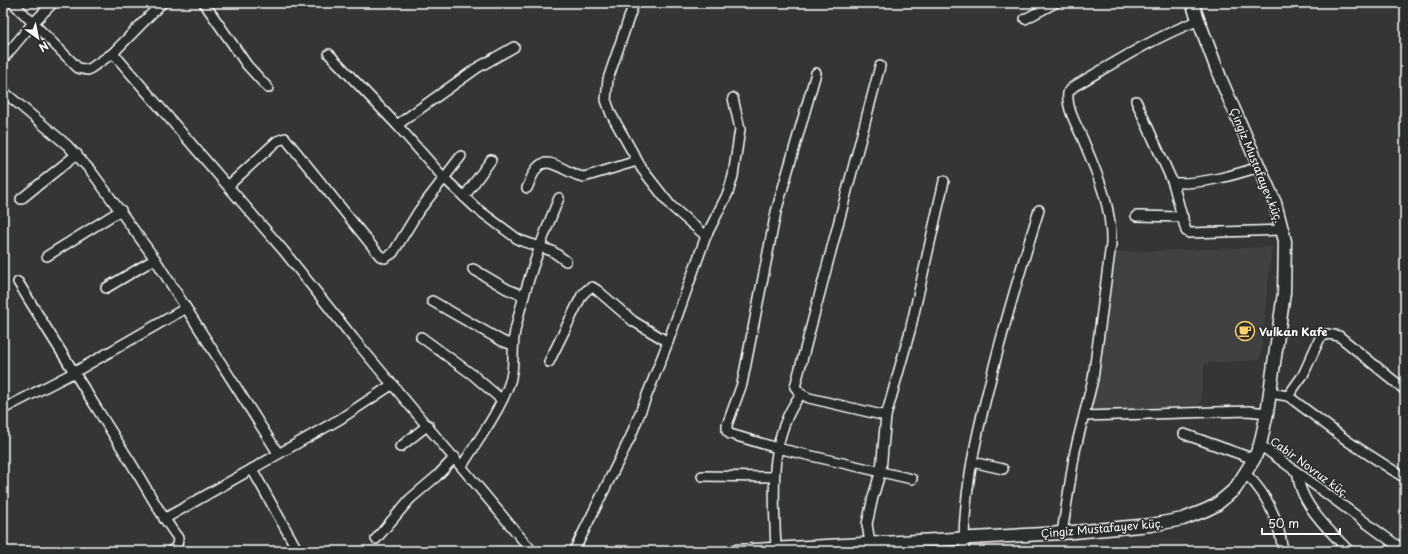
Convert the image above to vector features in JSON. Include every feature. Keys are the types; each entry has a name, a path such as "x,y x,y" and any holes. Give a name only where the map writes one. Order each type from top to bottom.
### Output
{"street":[{"path":"13,3 78,68 84,70 94,68 113,53 162,3"},
{"path":"3,59 33,23 53,3"},
{"path":"204,3 248,65 268,88"},
{"path":"634,3 608,79 606,100 611,114 638,161 671,206 706,236"},
{"path":"1025,19 1055,3"},
{"name":"Çingiz Mustafayev küç.","path":"736,551 1062,534 1151,526 1183,519 1216,504 1235,488 1246,474 1254,460 1260,445 1267,413 1284,293 1286,256 1284,230 1275,203 1197,21 1192,3"},
{"path":"1062,534 1074,458 1093,379 1108,272 1111,228 1109,210 1069,106 1068,93 1073,87 1166,32 1197,21"},
{"path":"398,125 477,68 514,47"},
{"path":"113,53 228,186 532,551"},
{"path":"329,54 398,125 444,178 464,197 509,234 528,244 539,246 566,261"},
{"path":"880,66 795,387 801,394 809,398 886,416"},
{"path":"816,73 776,212 742,384 727,425 727,431 730,434 777,448 882,470 912,479"},
{"path":"3,90 77,154 121,210 186,308 278,453"},
{"path":"574,551 630,438 668,342 706,236 728,193 733,176 740,129 733,98"},
{"path":"1136,102 1173,183 1186,231 1194,235 1284,230"},
{"path":"228,186 277,140 285,138 314,172 365,239 380,256 385,258 393,253 418,212 461,156"},
{"path":"21,200 77,154"},
{"path":"464,197 491,160"},
{"path":"527,188 537,167 544,163 551,163 576,177 584,177 638,161"},
{"path":"1173,183 1192,183 1259,167"},
{"path":"870,543 867,524 873,496 882,470 886,416 910,331 944,181"},
{"path":"462,466 509,386 513,368 513,345 524,296 539,246 559,198"},
{"path":"47,256 121,210"},
{"path":"964,551 967,495 972,462 1000,341 1039,210"},
{"path":"1136,216 1183,217"},
{"path":"106,288 154,260"},
{"path":"473,269 507,289 524,296"},
{"path":"18,282 73,373 129,459 164,519 178,538 177,546 171,551"},
{"path":"549,362 582,295 592,287 633,321 668,342"},
{"path":"432,300 502,341 513,345"},
{"path":"3,409 73,373 186,308"},
{"path":"1288,396 1303,374 1320,338 1327,334 1339,336 1405,390"},
{"path":"420,337 472,375 502,400"},
{"path":"164,519 340,419 393,384"},
{"path":"1270,393 1288,396 1349,442 1405,478"},
{"path":"776,549 773,477 777,448 792,405 801,394"},
{"path":"1084,416 1248,411 1267,413"},
{"path":"400,446 428,425"},
{"path":"1184,434 1254,460"},
{"name":"Cabir Novruz küç.","path":"1260,445 1405,550"},
{"path":"376,539 410,499 437,476 455,457"},
{"path":"972,462 1003,469"},
{"path":"252,469 298,551"},
{"path":"1298,473 1300,489 1319,519 1349,551"},
{"path":"1246,474 1258,486 1268,503 1281,535 1283,551"},
{"path":"702,476 773,477"}],"shaded area":[{"path":"1272,247 1260,360 1205,363 1200,405 1092,411 1116,252"}],"place":[{"name":"Vulkan Kafe","path":"1245,331"}]}
